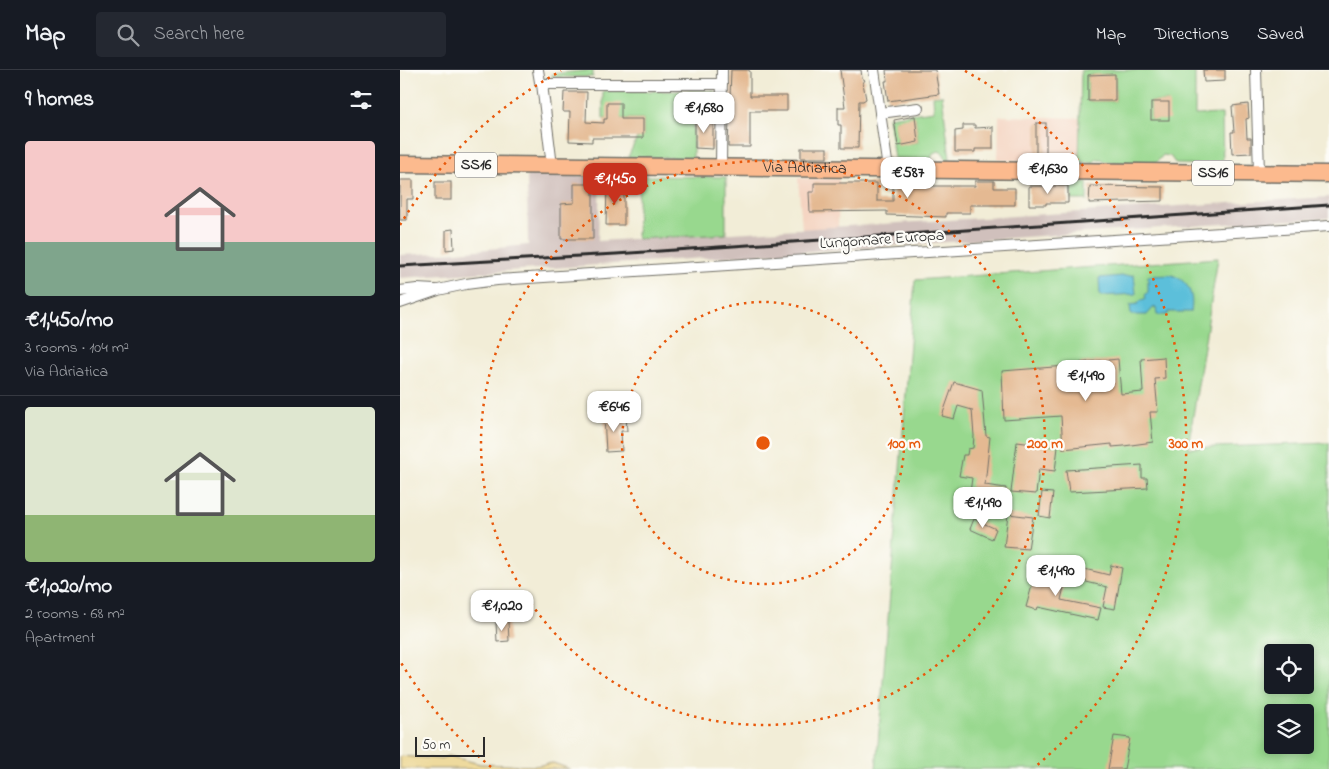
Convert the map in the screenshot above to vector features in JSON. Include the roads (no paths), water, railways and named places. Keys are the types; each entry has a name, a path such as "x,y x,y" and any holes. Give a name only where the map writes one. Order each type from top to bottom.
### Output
{"main road":[{"name":"Via Adriatica","path":"400,164 1329,174"}],"street":[{"path":"538,70 542,84 552,166"},
{"path":"720,167 722,70"},
{"path":"874,70 888,169"},
{"path":"1256,70 1259,173"},
{"path":"542,84 722,84"},
{"path":"880,113 918,108"},
{"name":"Lungomare Europa","path":"400,303 438,290 497,280 1329,226"},
{"name":"Lungomare Europa","path":"400,291 417,289 438,290"}],"water":[{"path":"1134,275 1136,294 1100,296 1099,278"},
{"path":"1172,275 1183,281 1189,289 1192,300 1191,312 1168,312 1168,315 1157,315 1156,307 1147,315 1131,315 1130,305 1138,304 1146,298 1148,276"}],"railway":[{"path":"400,266 616,254 1329,205"}]}
